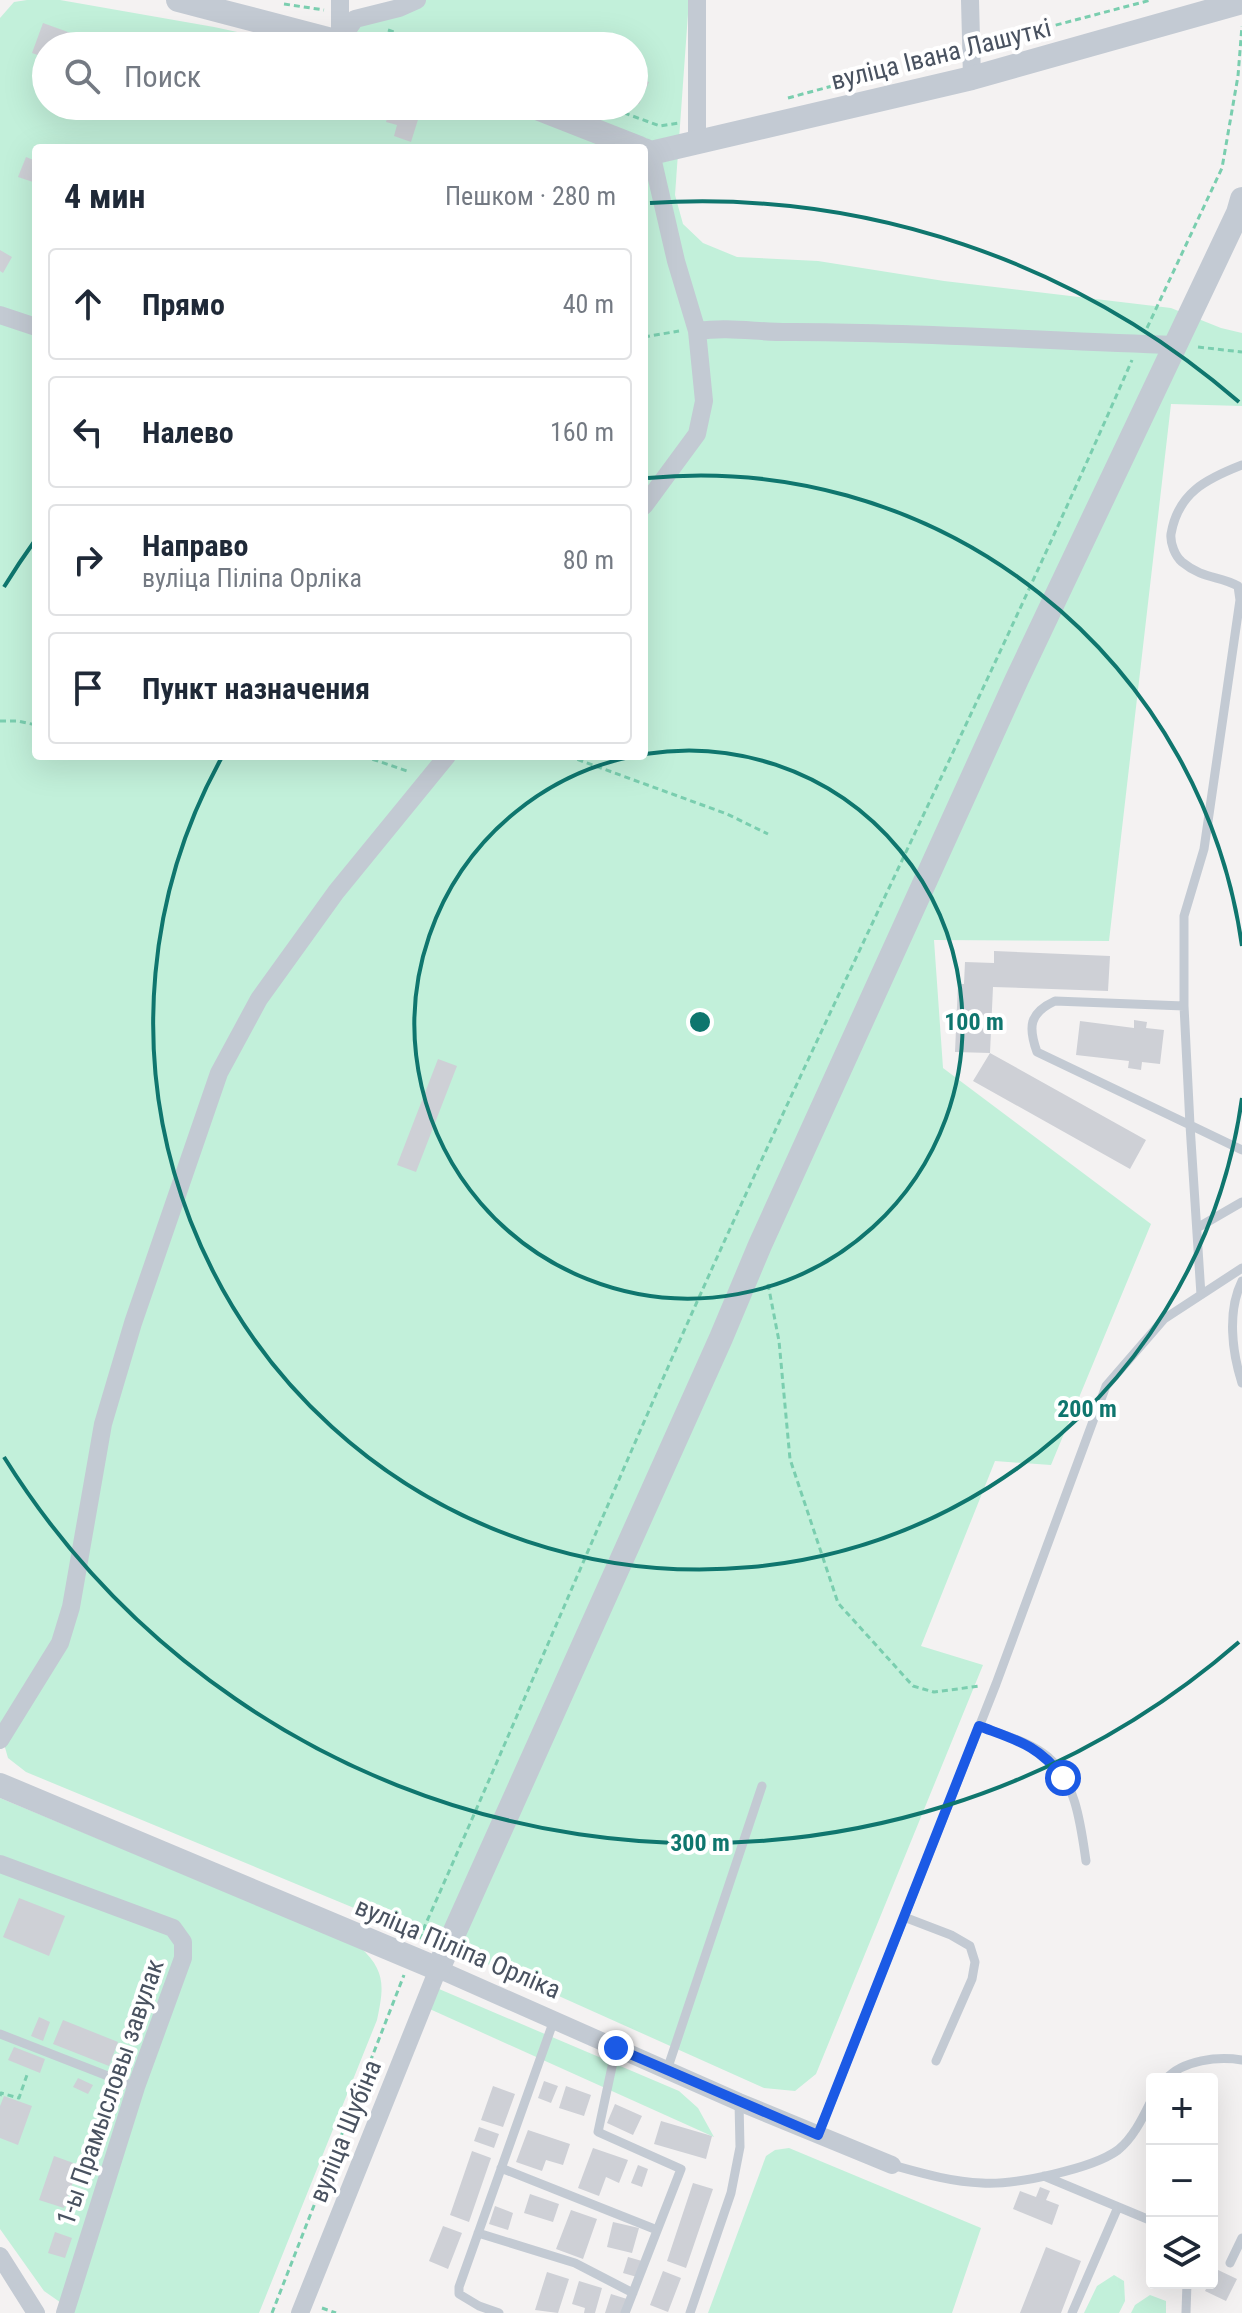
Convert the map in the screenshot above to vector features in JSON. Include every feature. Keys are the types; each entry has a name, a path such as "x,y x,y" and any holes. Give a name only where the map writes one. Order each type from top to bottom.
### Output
{"street":[{"path":"178,0 305,32"},
{"path":"340,0 346,32"},
{"path":"351,32 355,19 417,0"},
{"path":"697,0 697,131"},
{"path":"970,0 972,78"},
{"name":"вуліца Івана Лашуткі","path":"648,149 697,131 972,78 1242,2"},
{"path":"568,120 630,144"},
{"path":"648,161 697,331 704,401 697,434 648,501"},
{"path":"438,1969 760,1245 1017,679 1242,199"},
{"path":"0,315 32,326"},
{"path":"697,331 725,327 766,333 1174,345"},
{"path":"0,1740 60,1643 71,1607 103,1424 133,1323 219,1073 259,999 336,892 444,760"},
{"name":"вуліца Піліпа Орліка","path":"0,1785 411,1957 739,2102 892,2165"},
{"name":"1-ы Прамысловы завулак","path":"0,1864 173,1928 183,1942 183,1958 136,2087 65,2313"},
{"name":"вуліца Шубіна","path":"300,2313 438,1969"},
{"path":"0,2256 36,2313"}],"lane":[{"path":"1201,1295 1184,1006 1184,916 1204,849 1240,600 1238,586 1204,577 1179,560 1170,541 1174,519 1185,498 1213,476 1242,465"},
{"path":"1184,1006 1055,1001 1040,1008 1032,1020 1032,1038 1037,1052 1242,1150"},
{"path":"1197,1228 1242,1202"},
{"path":"818,2135 996,1684 1106,1386 1164,1319 1242,1268"},
{"path":"1242,1281 1237,1290 1233,1322 1242,1383"},
{"path":"979,1726 1026,1744 1049,1758 1075,1802 1086,1861"},
{"path":"667,2070 762,1786"},
{"path":"904,1917 951,1935 970,1946 975,1962 972,1979 936,2061"},
{"path":"499,2313 459,2294 459,2287 554,2020"},
{"path":"0,2034 136,2087"},
{"path":"616,2048 598,2132 681,2169 625,2313"},
{"path":"1173,2073 1195,2062 1229,2058 1242,2060"},
{"path":"690,2313 731,2193 740,2147 739,2102"},
{"path":"892,2165 937,2177 984,2183 1044,2176 1092,2164 1120,2148 1146,2111"},
{"path":"501,2168 657,2230"},
{"path":"1044,2176 1146,2219"},
{"path":"1072,2313 1118,2207"},
{"path":"478,2233 575,2263 633,2293"},
{"path":"1230,2263 1242,2238"},
{"path":"1186,2313 1187,2289"}],"path":[{"path":"780,100 1151,0"},
{"path":"272,2313 411,1957 522,1710 680,1340 868,930 1048,552 1222,168 1238,76 1242,22"},
{"path":"644,120 660,126 697,131"},
{"path":"648,336 669,331 697,331"},
{"path":"1174,345 1242,352"},
{"path":"0,721 32,724"},
{"path":"374,760 428,779"},
{"path":"579,760 727,814 768,834"},
{"path":"760,1245 779,1341 790,1459 838,1603 913,1686 934,1692 996,1684"},
{"path":"0,2096 1,2093 19,2098 28,2072"}],"green space":[{"path":"60,0 237,32 32,32 32,120 648,120 648,32 355,32 355,19 417,0 689,0 675,195 683,224 703,243 737,257 818,261 944,281 1171,308 1242,333 1242,406 1171,404 1109,941 934,940 943,1068 1151,1224 1051,1465 995,1461 921,1646 983,1665 816,2074 795,2091 764,2088 465,1954 26,1772 8,1758 0,1737 0,18 14,2"},
{"path":"0,1798 360,1947 375,1964 382,1989 377,2020 259,2313 67,2313 67,2307 44,2291 0,2229"},
{"path":"432,1986 679,2091 698,2108 714,2137 423,2006"},
{"path":"789,2148 981,2228 952,2313 708,2313 766,2156 775,2150"},
{"path":"1114,2275 1124,2281 1125,2301 1119,2313 1084,2313 1097,2286"},
{"path":"1150,2295 1166,2301 1166,2313 1131,2313 1135,2305"}],"building":[{"path":"43,23 68,32 40,32"},
{"path":"418,120 411,142 394,136 397,125 386,122"},
{"path":"26,157 32,159 32,182 18,177"},
{"path":"0,250 12,257 3,273 0,271"},
{"path":"994,951 1110,956 1108,991 993,987 990,1053 955,1052 958,984 964,984 965,962 994,963"},
{"path":"1134,1020 1147,1022 1146,1028 1164,1030 1160,1064 1142,1062 1141,1070 1128,1068 1129,1061 1076,1055 1080,1021 1134,1028"},
{"path":"990,1053 1146,1140 1130,1169 973,1081"},
{"path":"438,1059 457,1066 416,1172 397,1165"},
{"path":"19,1898 65,1916 49,1956 3,1937"},
{"path":"39,2017 50,2022 43,2041 31,2036"},
{"path":"63,2020 118,2042 109,2066 53,2044"},
{"path":"14,2047 45,2059 40,2073 8,2060"},
{"path":"78,2078 93,2085 88,2094 73,2087"},
{"path":"544,2081 558,2086 551,2103 538,2098"},
{"path":"493,2086 515,2094 503,2127 481,2120"},
{"path":"566,2086 591,2095 584,2116 559,2108"},
{"path":"4,2096 32,2106 18,2145 0,2138 0,2106"},
{"path":"615,2104 642,2116 633,2135 607,2123"},
{"path":"661,2121 712,2136 706,2159 654,2144"},
{"path":"479,2127 499,2134 494,2148 474,2141"},
{"path":"528,2130 570,2144 563,2165 546,2160 542,2171 516,2162"},
{"path":"593,2148 628,2160 619,2183 606,2177 599,2196 578,2188"},
{"path":"472,2151 491,2158 469,2222 450,2215"},
{"path":"54,2156 79,2165 64,2208 39,2200"},
{"path":"638,2165 648,2169 642,2187 631,2183"},
{"path":"693,2183 713,2189 686,2268 667,2261"},
{"path":"1040,2187 1050,2191 1046,2200 1059,2205 1052,2225 1013,2209 1020,2191 1036,2197"},
{"path":"530,2194 559,2204 553,2222 524,2213"},
{"path":"495,2206 513,2213 508,2230 489,2224"},
{"path":"571,2210 597,2219 583,2259 556,2249"},
{"path":"613,2222 639,2228 632,2253 607,2247"},
{"path":"443,2226 462,2233 448,2269 429,2261"},
{"path":"55,2232 72,2238 65,2258 48,2253"},
{"path":"1046,2247 1081,2261 1061,2313 1020,2313"},
{"path":"628,2257 642,2261 637,2277 623,2273"},
{"path":"1218,2270 1237,2279 1226,2301 1205,2291 1218,2289"},
{"path":"663,2271 681,2278 668,2312 650,2305"},
{"path":"547,2272 569,2279 558,2313 535,2310"},
{"path":"579,2281 602,2288 595,2313 584,2313 585,2308 572,2304"},
{"path":"611,2294 627,2299 622,2313 605,2313"}],"route":[{"path":"616,2048 818,2135 979,1726 1026,1744 1049,1758 1063,1778"}]}
